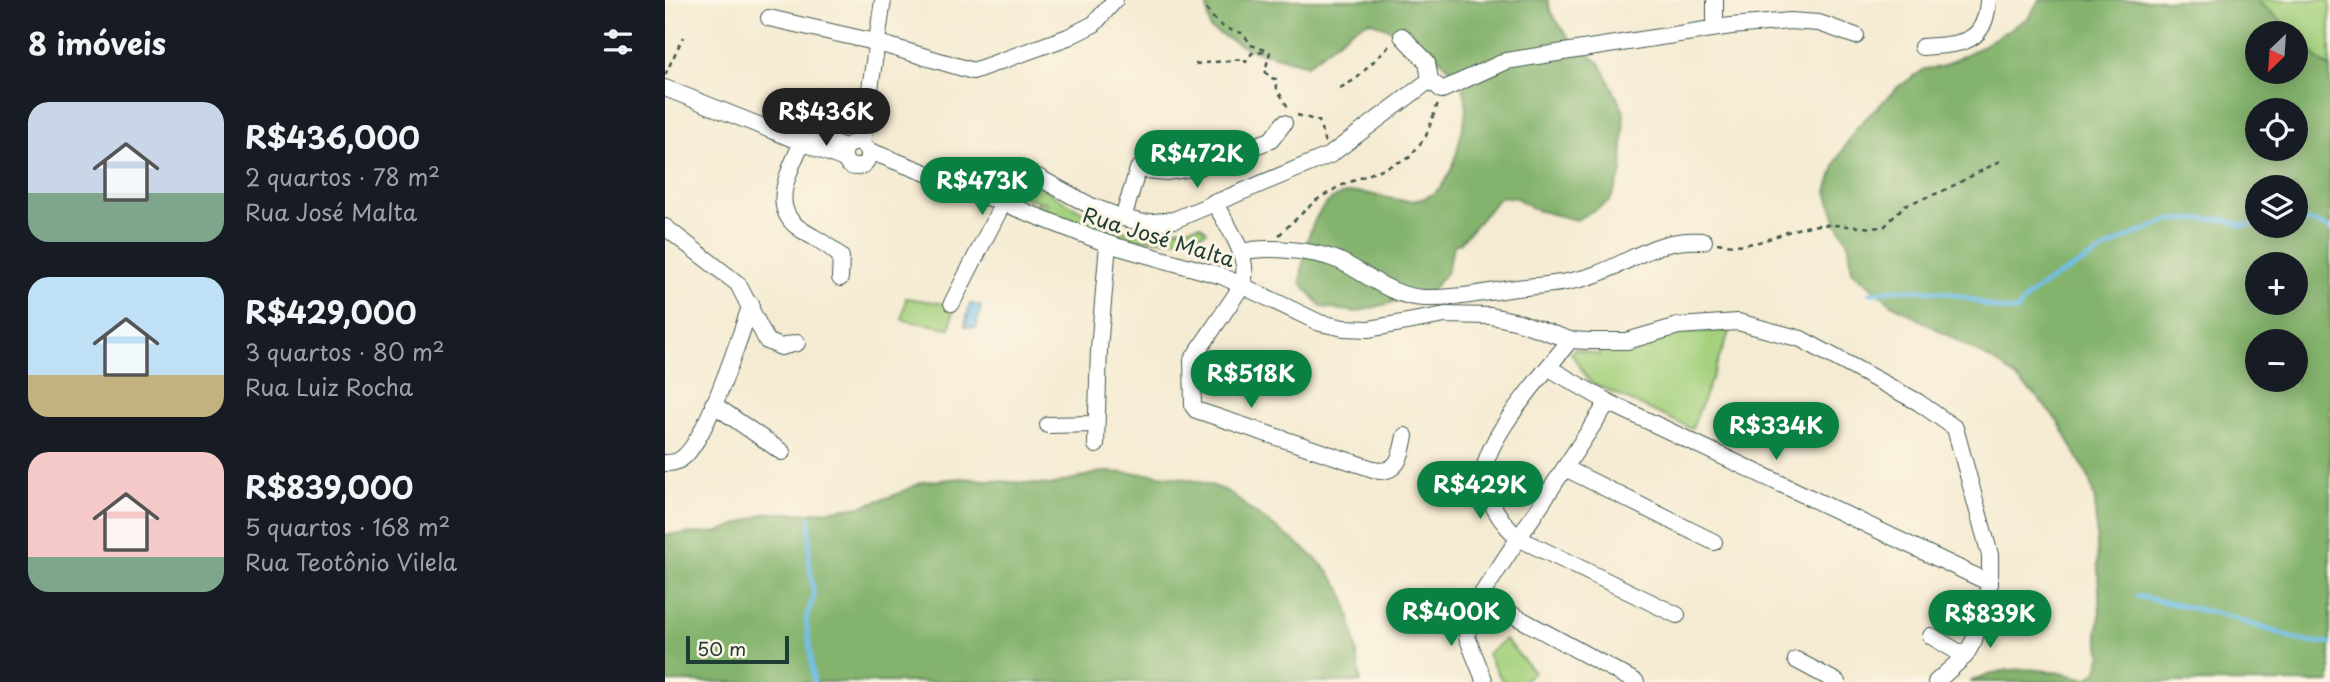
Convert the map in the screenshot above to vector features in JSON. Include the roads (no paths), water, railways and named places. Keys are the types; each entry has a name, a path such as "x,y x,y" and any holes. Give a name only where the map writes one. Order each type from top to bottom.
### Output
{"street":[{"path":"1715,0 1715,28"},
{"path":"1922,47 1963,42 1979,34 1987,20 1988,0"},
{"path":"856,153 875,42 878,1"},
{"path":"769,18 875,42 973,71 1068,37 1094,24 1105,4"},
{"name":"Rua José Malta","path":"945,182 973,170 1019,170 1123,218 1144,223 1174,220 1330,155 1436,85 1506,61 1715,28 1790,21 1819,23 1856,36"},
{"path":"1402,36 1427,62 1436,85"},
{"name":"Rua José Malta","path":"665,88 762,124 801,144 856,153"},
{"path":"1123,218 1138,169 1166,172 1199,167 1271,140 1285,123"},
{"name":"Rua José Malta","path":"762,124 782,126 856,153 929,175 1108,244 1155,255 1243,284 1320,323 1344,328 1369,329 1445,315 1491,316 1519,322 1570,340 1627,341 1678,326 1738,322 1801,339 1918,402 1955,428 1990,555 1990,583 1981,623 1965,656"},
{"path":"801,144 783,193 784,212 795,226 832,247 841,257 840,278"},
{"name":"Rua José Malta","path":"1214,202 1242,252 1245,274 1243,284"},
{"path":"952,303 1002,205"},
{"path":"665,228 729,274 751,304 767,341 781,347 797,343"},
{"name":"Rua José Malta","path":"1242,252 1295,251 1335,260 1394,291 1425,298 1475,296 1562,284 1594,275 1658,244 1684,239 1704,240"},
{"path":"1096,446 1095,424 1108,244"},
{"path":"1243,284 1192,360 1196,410 1379,471 1388,471 1397,464 1405,436"},
{"path":"665,463 681,459 689,452 713,404 751,304"},
{"path":"1570,340 1525,395 1492,446 1484,477 1491,500 1504,525 1518,538 1677,615"},
{"path":"1549,368 1608,402 1990,583"},
{"path":"1485,682 1467,637 1476,603 1608,402"},
{"path":"713,404 782,452"},
{"path":"1048,425 1095,424"},
{"path":"1565,468 1714,542"},
{"path":"1476,603 1636,682"},
{"path":"1931,636 1965,656 1948,675 1936,682"},
{"path":"1796,660 1837,682"}],"water":[{"path":"970,304 981,306 976,328 965,326"}],"waterway":[{"path":"1869,293 1892,290 1937,291 2000,309 2017,311 2027,297 2054,278 2122,240 2169,220 2223,219 2245,226"},
{"path":"2308,221 2330,229"},
{"path":"810,517 809,560 814,596 806,618 814,682"},
{"path":"2136,596 2224,615 2305,642 2330,643"}]}
